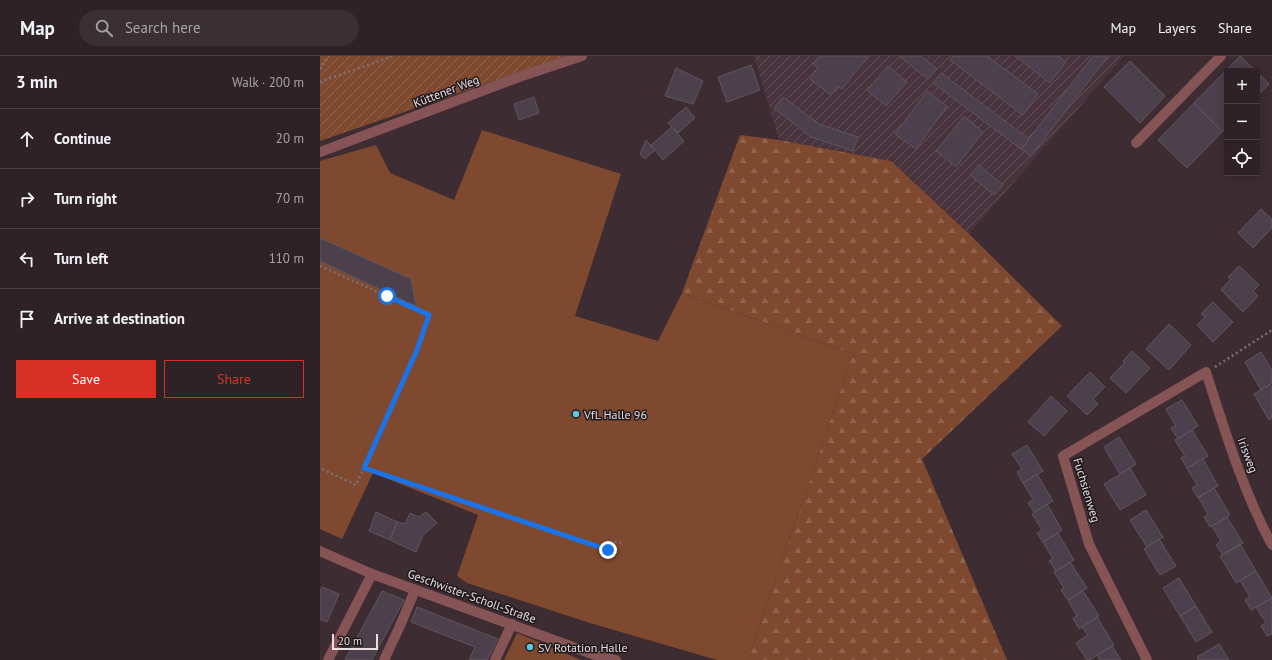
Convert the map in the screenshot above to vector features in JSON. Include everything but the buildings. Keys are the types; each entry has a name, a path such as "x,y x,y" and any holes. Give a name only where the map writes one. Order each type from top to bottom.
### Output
{"street":[{"name":"Küttener Weg","path":"320,152 519,77 582,56"},
{"path":"1136,143 1221,56"},
{"name":"Irisweg","path":"1206,372 1233,454 1272,545"},
{"name":"Fuchsienweg","path":"1147,660 1089,544 1063,456 1206,372"},
{"name":"Geschwister-Scholl-Straße","path":"320,552 415,590 595,655 616,660"},
{"path":"320,656 327,660 372,574"},
{"path":"384,660 415,590"},
{"path":"495,660 512,624"}],"path":[{"path":"320,69 329,56"},
{"path":"320,82 393,56"},
{"path":"320,266 429,315 417,350 356,485 320,468"},
{"path":"1206,372 1272,330"},
{"path":"364,468 608,550 612,540 621,543"}],"shaded area":[{"path":"754,56 1124,56 969,234 891,161 779,140"}],"green space":[{"path":"320,56 567,56 320,141"},
{"name":"VfL Halle 96","path":"482,130 621,174 575,316 658,341 682,293 853,354 748,660 717,660 590,623 467,583 457,576 478,515 373,473 342,539 320,529 320,161 376,145 390,173 454,200"},
{"path":"740,135 779,140 891,161 969,234 1062,326 922,459 1007,660 748,660 853,354 682,293"},
{"name":"SV Rotation Halle","path":"517,633 581,660 504,660"}],"place":[{"name":"VfL Halle 96","path":"576,414"},
{"name":"SV Rotation Halle","path":"530,647"}],"route":[{"path":"387,296 429,315 417,350 364,468 608,550"}]}
